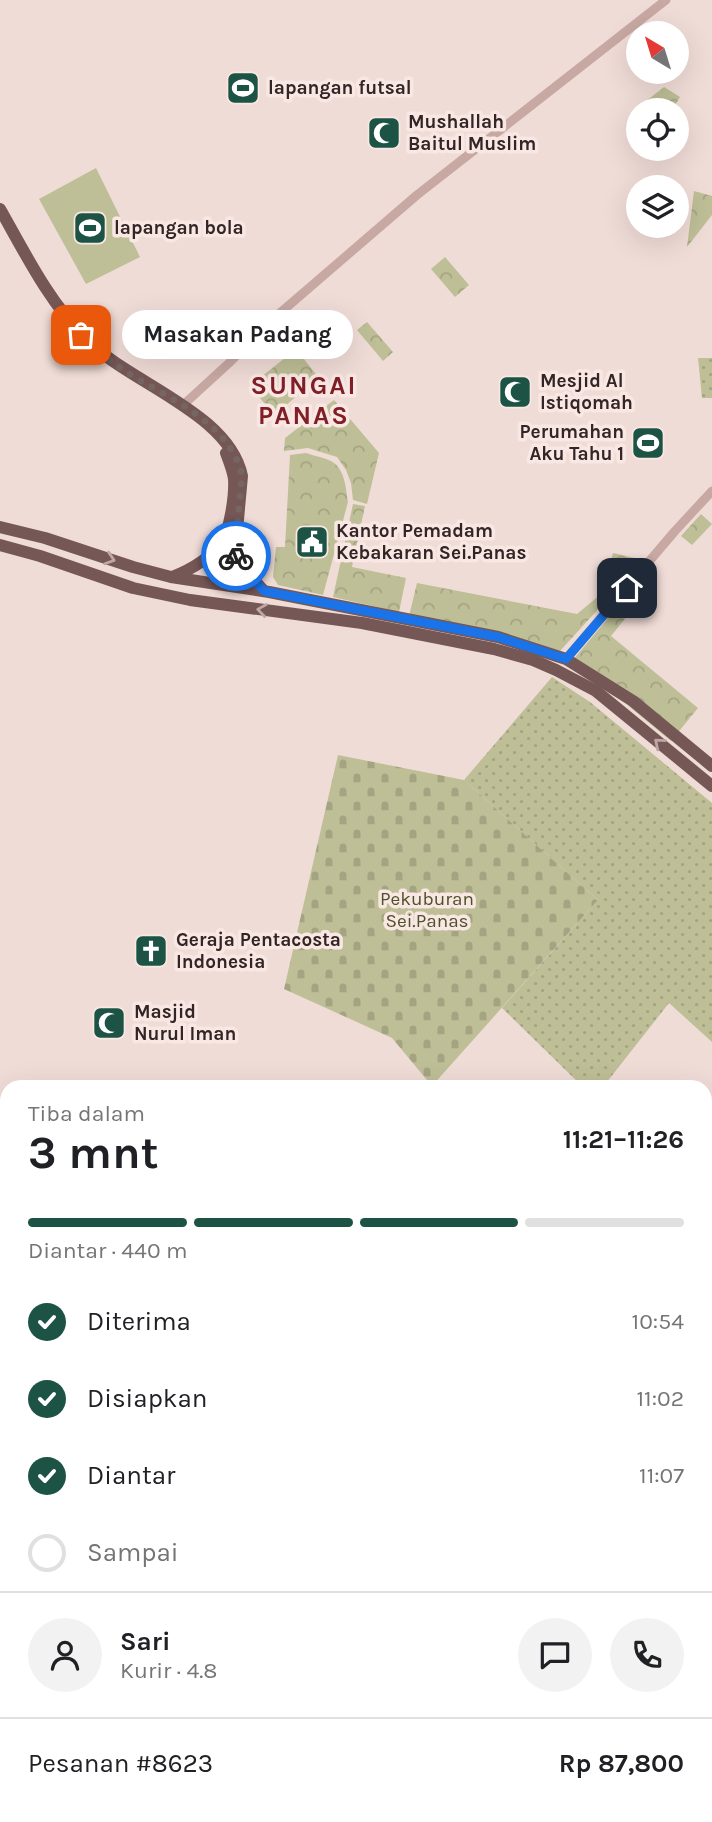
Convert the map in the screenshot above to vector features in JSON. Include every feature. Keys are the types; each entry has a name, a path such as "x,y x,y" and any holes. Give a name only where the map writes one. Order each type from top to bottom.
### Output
{"main road":[{"path":"0,209 38,290 73,337 106,365 196,422 225,450 234,478 225,536 215,550 200,562 171,577"},
{"path":"0,223 73,325 94,348 130,374 182,405 227,443 240,466 242,476 235,552 240,565 264,591"},
{"path":"0,527 171,577 264,591 498,637 566,659 634,701 712,766"},
{"path":"40,556 45,538"},
{"path":"0,545 40,556 133,589 190,600 362,623 494,649 533,660 596,691 712,786"}],"street":[{"path":"182,405 273,319 418,195 666,0"},
{"path":"566,659 712,491"}],"green space":[{"path":"664,87 680,97 679,98 650,98"},
{"name":"lapangan bola","path":"96,168 140,257 86,284 39,199"},
{"path":"694,191 712,196 712,215 687,247"},
{"path":"445,257 469,285 455,297 431,269"},
{"path":"367,322 393,352 383,361 357,330"},
{"path":"296,349 319,378 274,415 250,386"},
{"path":"698,358 712,358 712,398 702,398"},
{"path":"334,400 379,453 367,504 353,500 351,483 337,457 308,448 284,451 285,438"},
{"path":"306,453 338,466 348,502 323,595 278,585 273,577 276,547 285,547 290,455"},
{"path":"353,504 365,506 352,567 406,578 399,612 333,597"},
{"path":"701,514 712,524 692,545 681,536"},
{"path":"613,553 643,560 560,651 409,616 417,583 577,614 601,594"},
{"path":"643,576 653,584 611,636 698,708 671,741 573,660"},
{"path":"552,677 590,702 712,803 712,1042 669,1003 608,1080 576,1080 502,1008 598,900 464,780"},
{"name":"Pekuburan Sei.Panas","path":"338,755 464,780 598,900 437,1080 427,1080 392,1038 284,989"}],"way so far":[{"path":"81,335 108,359 196,415 227,443 240,466 242,476 236,556"}],"place":[{"name":"lapangan futsal","path":"243,88"},
{"name":"Mushallah Baitul Muslim","path":"384,133"},
{"name":"lapangan bola","path":"90,228"},
{"name":"Masakan Padang","path":"81,335"},
{"name":"Mesjid Al Istiqomah","path":"515,392"},
{"name":"Perumahan Aku Tahu 1","path":"648,443"},
{"name":"Kantor Pemadam Kebakaran Sei.Panas","path":"312,542"},
{"name":"Geraja Pentacosta Indonesia","path":"151,951"},
{"name":"Masjid Nurul Iman","path":"109,1023"}],"district":[{"name":"SUNGAI PANAS","path":"304,400"}],"route":[{"path":"236,556 240,565 264,591 498,637 566,659 627,588"}]}
